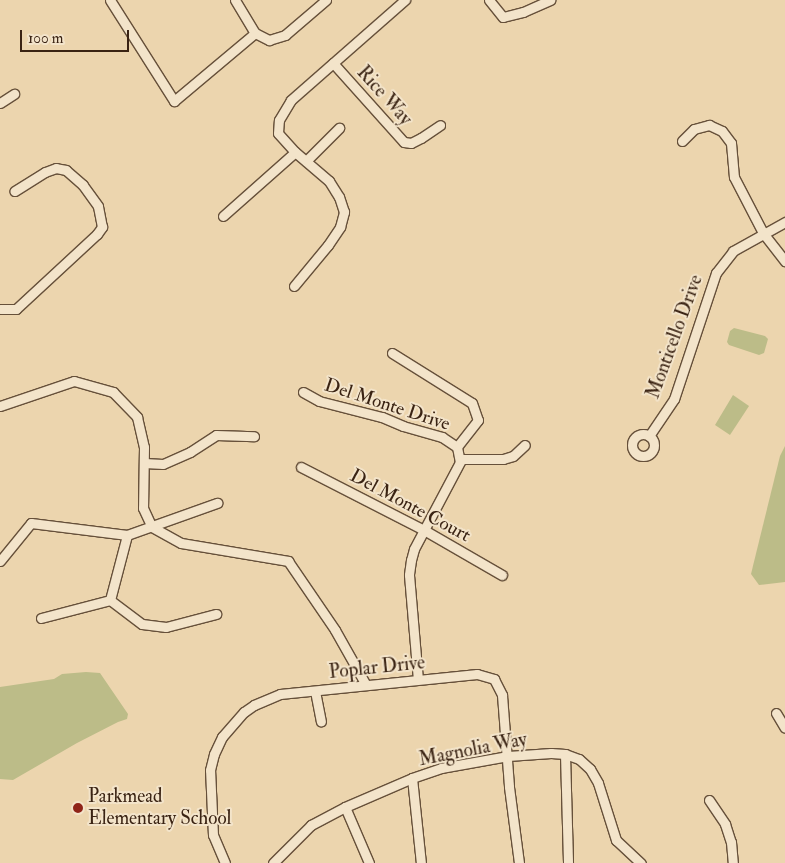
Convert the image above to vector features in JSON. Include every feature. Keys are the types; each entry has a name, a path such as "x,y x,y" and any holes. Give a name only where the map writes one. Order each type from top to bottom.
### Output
{"street":[{"path":"110,0 174,101 255,33"},
{"path":"235,0 255,33 269,40 285,35 326,0"},
{"path":"294,286 328,245 340,227 344,212 339,197 329,181 295,152 278,133 278,120 291,100 405,0"},
{"path":"489,0 503,17 523,12 550,0"},
{"name":"Rice Way","path":"333,63 404,142 411,143 440,125"},
{"path":"0,102 14,94"},
{"path":"682,140 694,130 709,125 722,131 731,143 734,177 763,233 785,261"},
{"path":"306,161 339,128"},
{"path":"223,216 295,152"},
{"path":"0,309 16,309 102,227 98,206 83,185 66,170 56,168 45,172 14,191"},
{"name":"Monticello Drive","path":"649,436 674,399 716,273 732,251 785,222"},
{"path":"392,353 472,403 478,420 457,447"},
{"path":"0,406 74,381 114,392 137,417 144,447 143,508 152,527 181,543 288,561 335,630 366,685"},
{"name":"Del Monte Drive","path":"302,392 319,401 382,417 403,426 442,437 457,447 460,462 414,549 409,575 418,679"},
{"path":"144,463 163,464 190,452 216,435 254,436"},
{"path":"460,459 503,459 513,456 525,445"},
{"name":"Del Monte Court","path":"301,467 424,530 502,576"},
{"path":"0,561 31,523 127,535 217,503"},
{"path":"110,600 127,535"},
{"path":"110,600 142,624 166,627 216,614"},
{"path":"41,618 110,600"},
{"name":"Poplar Drive","path":"224,863 214,835 210,795 210,770 214,754 222,738 234,721 254,705 280,694 477,674 494,679 502,695 509,787 519,863"},
{"path":"315,691 321,721"},
{"path":"776,713 785,728"},
{"name":"Magnolia Way","path":"273,863 311,825 346,807 412,778 440,768 508,756 551,753 565,754 579,759 590,769 598,783 616,840 641,863"},
{"path":"565,754 568,863"},
{"path":"412,778 421,863"},
{"path":"709,800 725,824 731,842 733,863"},
{"path":"346,807 369,863"}],"green space":[{"path":"734,328 765,336 768,339 764,353 759,355 729,345 727,342 730,331"},
{"path":"733,395 749,406 730,435 715,425"},
{"path":"785,446 785,582 759,585 751,574 780,456"},
{"path":"100,673 128,714 127,719 77,743 13,780 0,779 0,687 54,679 62,674"}],"place":[{"name":"Parkmead Elementary School","path":"78,808"}]}
